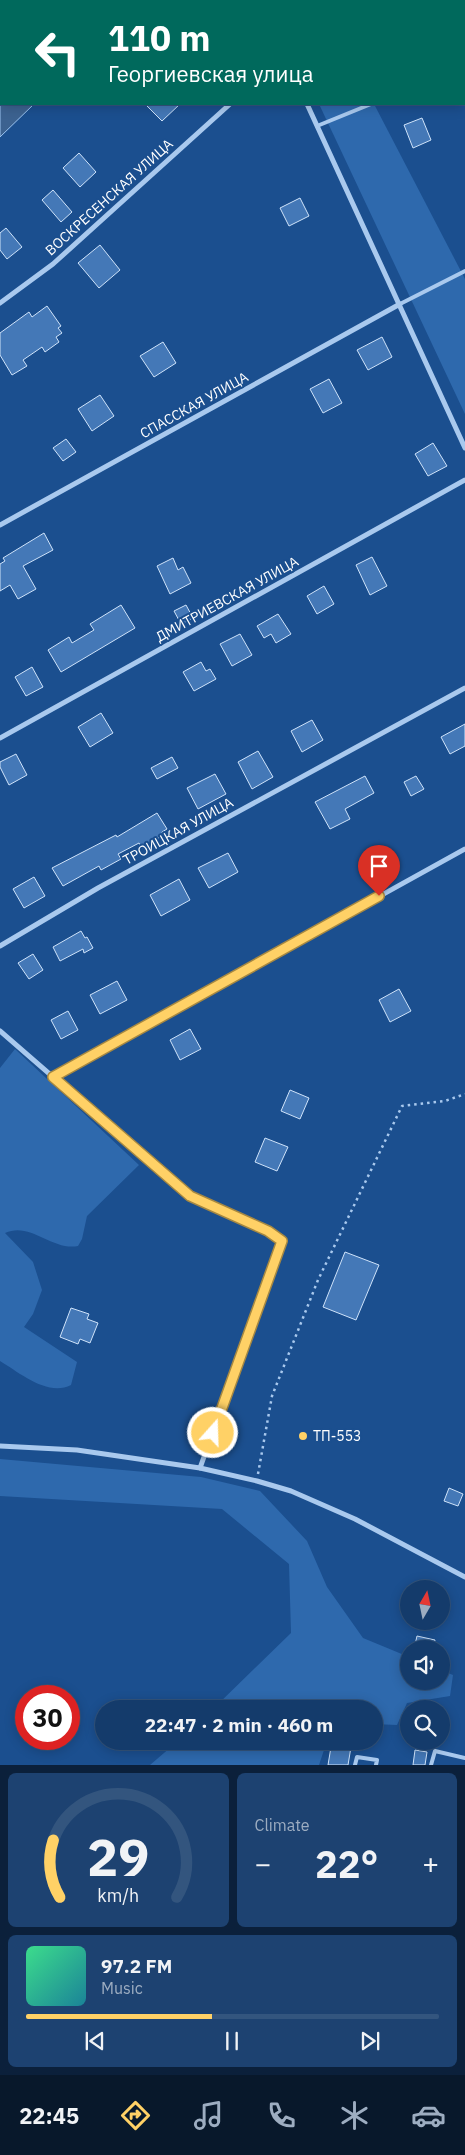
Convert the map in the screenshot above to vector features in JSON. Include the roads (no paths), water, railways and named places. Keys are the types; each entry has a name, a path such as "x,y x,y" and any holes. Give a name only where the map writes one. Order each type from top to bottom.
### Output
{"street":[{"name":"ВОСКРЕСЕНСКАЯ УЛИЦА","path":"0,303 52,264 229,105"},
{"path":"307,105 465,448"},
{"name":"СПАССКАЯ УЛИЦА","path":"0,526 400,304"},
{"name":"ДМИТРИЕВСКАЯ УЛИЦА","path":"0,738 465,480"},
{"name":"ТРОИЦКАЯ УЛИЦА","path":"0,946 107,883 465,688"},
{"path":"53,1077 465,849"},
{"path":"0,1031 190,1196 268,1231 282,1241 200,1468"},
{"path":"0,1446 77,1450 200,1468 257,1481 291,1491 355,1518 465,1577"}],"lane":[{"path":"317,126 369,105"},
{"path":"400,304 465,271"},
{"path":"431,1765 435,1751 465,1758"},
{"path":"355,1765 357,1757 377,1760 376,1765"}],"place":[{"name":"ТП-553","path":"303,1436"}]}
